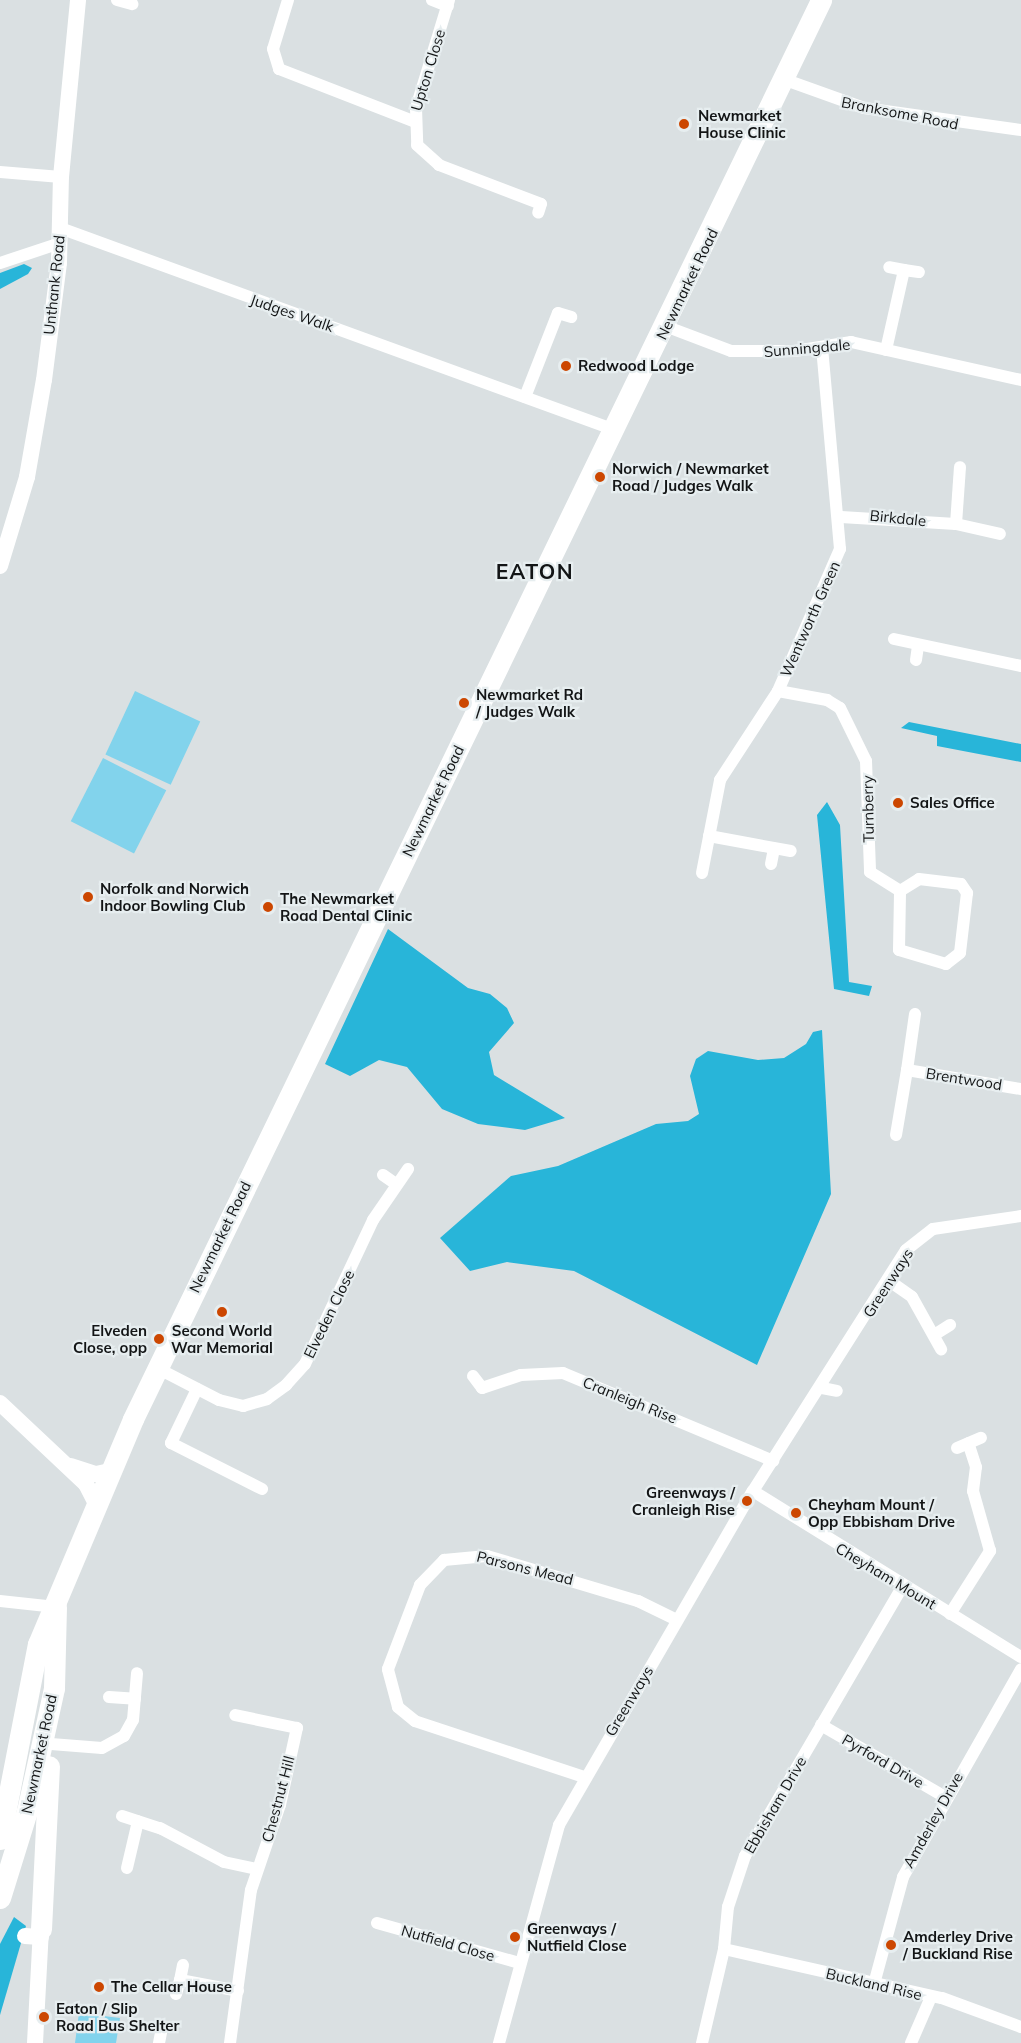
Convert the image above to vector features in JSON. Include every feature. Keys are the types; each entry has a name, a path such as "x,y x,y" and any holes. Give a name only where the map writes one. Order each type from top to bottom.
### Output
{"highway":[{"name":"Newmarket Road","path":"0,1839 14,1790 38,1644 56,1607 110,1471 157,1368 615,430 821,0"},
{"name":"Newmarket Road","path":"0,1898 27,1811 54,1688 56,1607"},
{"path":"36,1934 54,1688"},
{"path":"0,1807 14,1790"}],"street":[{"name":"Unthank Road","path":"0,566 35,434 60,235 61,177 78,0"},
{"path":"117,0 132,4"},
{"path":"288,0 273,49 279,69 413,121"},
{"path":"432,0 448,3"},
{"name":"Upton Close","path":"448,3 413,121 417,145 429,160 541,204"},
{"name":"Branksome Road","path":"783,79 864,108 1021,130"},
{"path":"0,171 61,177"},
{"path":"0,263 60,235"},
{"name":"Judges Walk","path":"60,235 615,430"},
{"path":"889,267 919,273"},
{"path":"886,350 904,270"},
{"path":"525,397 554,312 571,317"},
{"name":"Sunningdale","path":"665,326 731,351 822,348 851,342 1021,380"},
{"name":"Wentworth Green","path":"702,873 720,780 735,749 752,735 778,691 840,549 841,517 822,348"},
{"path":"956,524 960,467"},
{"name":"Birkdale","path":"841,517 861,514 956,524 1000,534"},
{"path":"894,639 1021,666"},
{"path":"916,660 918,645"},
{"name":"Turnberry","path":"778,691 827,700 840,708 866,761 870,872 900,891"},
{"path":"709,836 791,851"},
{"path":"771,864 774,848"},
{"path":"919,879 961,884 969,904 955,959 946,964 899,950 900,891 919,879"},
{"name":"Brentwood","path":"896,1135 915,1014"},
{"name":"Brentwood","path":"907,1070 1021,1089"},
{"name":"Elveden Close","path":"157,1368 197,1389 243,1406 267,1399 286,1385 305,1364 373,1220 408,1169"},
{"path":"383,1175 396,1184"},
{"name":"Greenways","path":"499,2043 519,1963 559,1825 584,1777 753,1491 822,1388 906,1250 933,1229 1021,1216"},
{"path":"888,1280 912,1297 941,1349"},
{"path":"934,1335 950,1325"},
{"name":"Cranleigh Rise","path":"473,1376 482,1391 521,1375 563,1373 773,1461"},
{"path":"822,1388 837,1391"},
{"path":"197,1389 171,1443 262,1489"},
{"path":"0,1403 86,1484 96,1504"},
{"path":"950,1614 990,1551 973,1491 976,1467 962,1446 981,1438"},
{"path":"64,1463 87,1472 110,1471"},
{"name":"Cheyham Mount","path":"753,1491 902,1587 1021,1657"},
{"name":"Parsons Mead","path":"584,1777 415,1721 398,1707 388,1669 420,1585 444,1560 487,1556 638,1601 677,1620"},
{"name":"Ebbisham Drive","path":"702,2043 724,1949 728,1907 745,1856 902,1587"},
{"path":"0,1601 56,1607"},
{"name":"Amderley Drive","path":"874,1984 903,1877 945,1797 1021,1669"},
{"path":"51,1744 86,1749 111,1745 124,1736 135,1699 137,1673"},
{"path":"109,1697 135,1699"},
{"name":"Chestnut Hill","path":"230,2043 256,1869 279,1805 302,1729 235,1715"},
{"name":"Pyrford Drive","path":"821,1725 945,1797"},
{"path":"122,1816 138,1821 224,1862 256,1869"},
{"path":"127,1869 138,1821"},
{"name":"Nutfield Close","path":"377,1923 519,1963"},
{"path":"35,2043 36,1934"},
{"name":"Buckland Rise","path":"724,1949 931,1997 1021,2027"},
{"path":"176,1994 183,1965"},
{"path":"180,1980 238,1991"},
{"path":"911,2043 931,1997"},
{"path":"159,2043 162,2027"}],"shaded area":[{"path":"24,264 32,268 28,274 0,289 0,273"},
{"path":"135,691 200,721 171,785 105,754"},
{"path":"909,722 1021,744 1021,762 937,746 937,736 901,728"},
{"path":"103,758 166,790 134,853 71,821"},
{"path":"827,802 840,825 849,982 872,986 869,996 834,989 817,815"},
{"path":"388,929 468,988 490,994 507,1008 514,1023 489,1052 494,1075 565,1118 525,1130 478,1124 442,1109 407,1067 379,1060 350,1076 325,1064"},
{"path":"822,1030 831,1194 757,1365 574,1271 507,1262 470,1271 440,1238 511,1176 558,1166 656,1124 688,1121 699,1114 690,1076 696,1059 708,1051 758,1060 784,1058 806,1044 813,1032"},
{"path":"14,1917 26,1926 0,2015 0,1944"},
{"path":"79,2013 120,2018 116,2043 75,2043"}],"place":[{"name":"Newmarket House Clinic","path":"684,124"},
{"name":"Redwood Lodge","path":"566,366"},
{"name":"Norwich / Newmarket Road / Judges Walk","path":"600,477"},
{"name":"Newmarket Rd / Judges Walk","path":"464,703"},
{"name":"Sales Office","path":"898,803"},
{"name":"Norfolk and Norwich Indoor Bowling Club","path":"88,897"},
{"name":"The Newmarket Road Dental Clinic","path":"268,907"},
{"name":"Second World War Memorial","path":"222,1312"},
{"name":"Elveden Close, opp","path":"159,1339"},
{"name":"Greenways / Cranleigh Rise","path":"747,1501"},
{"name":"Cheyham Mount / Opp Ebbisham Drive","path":"796,1513"},
{"name":"Greenways / Nutfield Close","path":"515,1937"},
{"name":"Amderley Drive / Buckland Rise","path":"891,1945"},
{"name":"The Cellar House","path":"99,1987"},
{"name":"Eaton / Slip Road Bus Shelter","path":"44,2017"}],"district":[{"name":"EATON","path":"535,571"}]}
